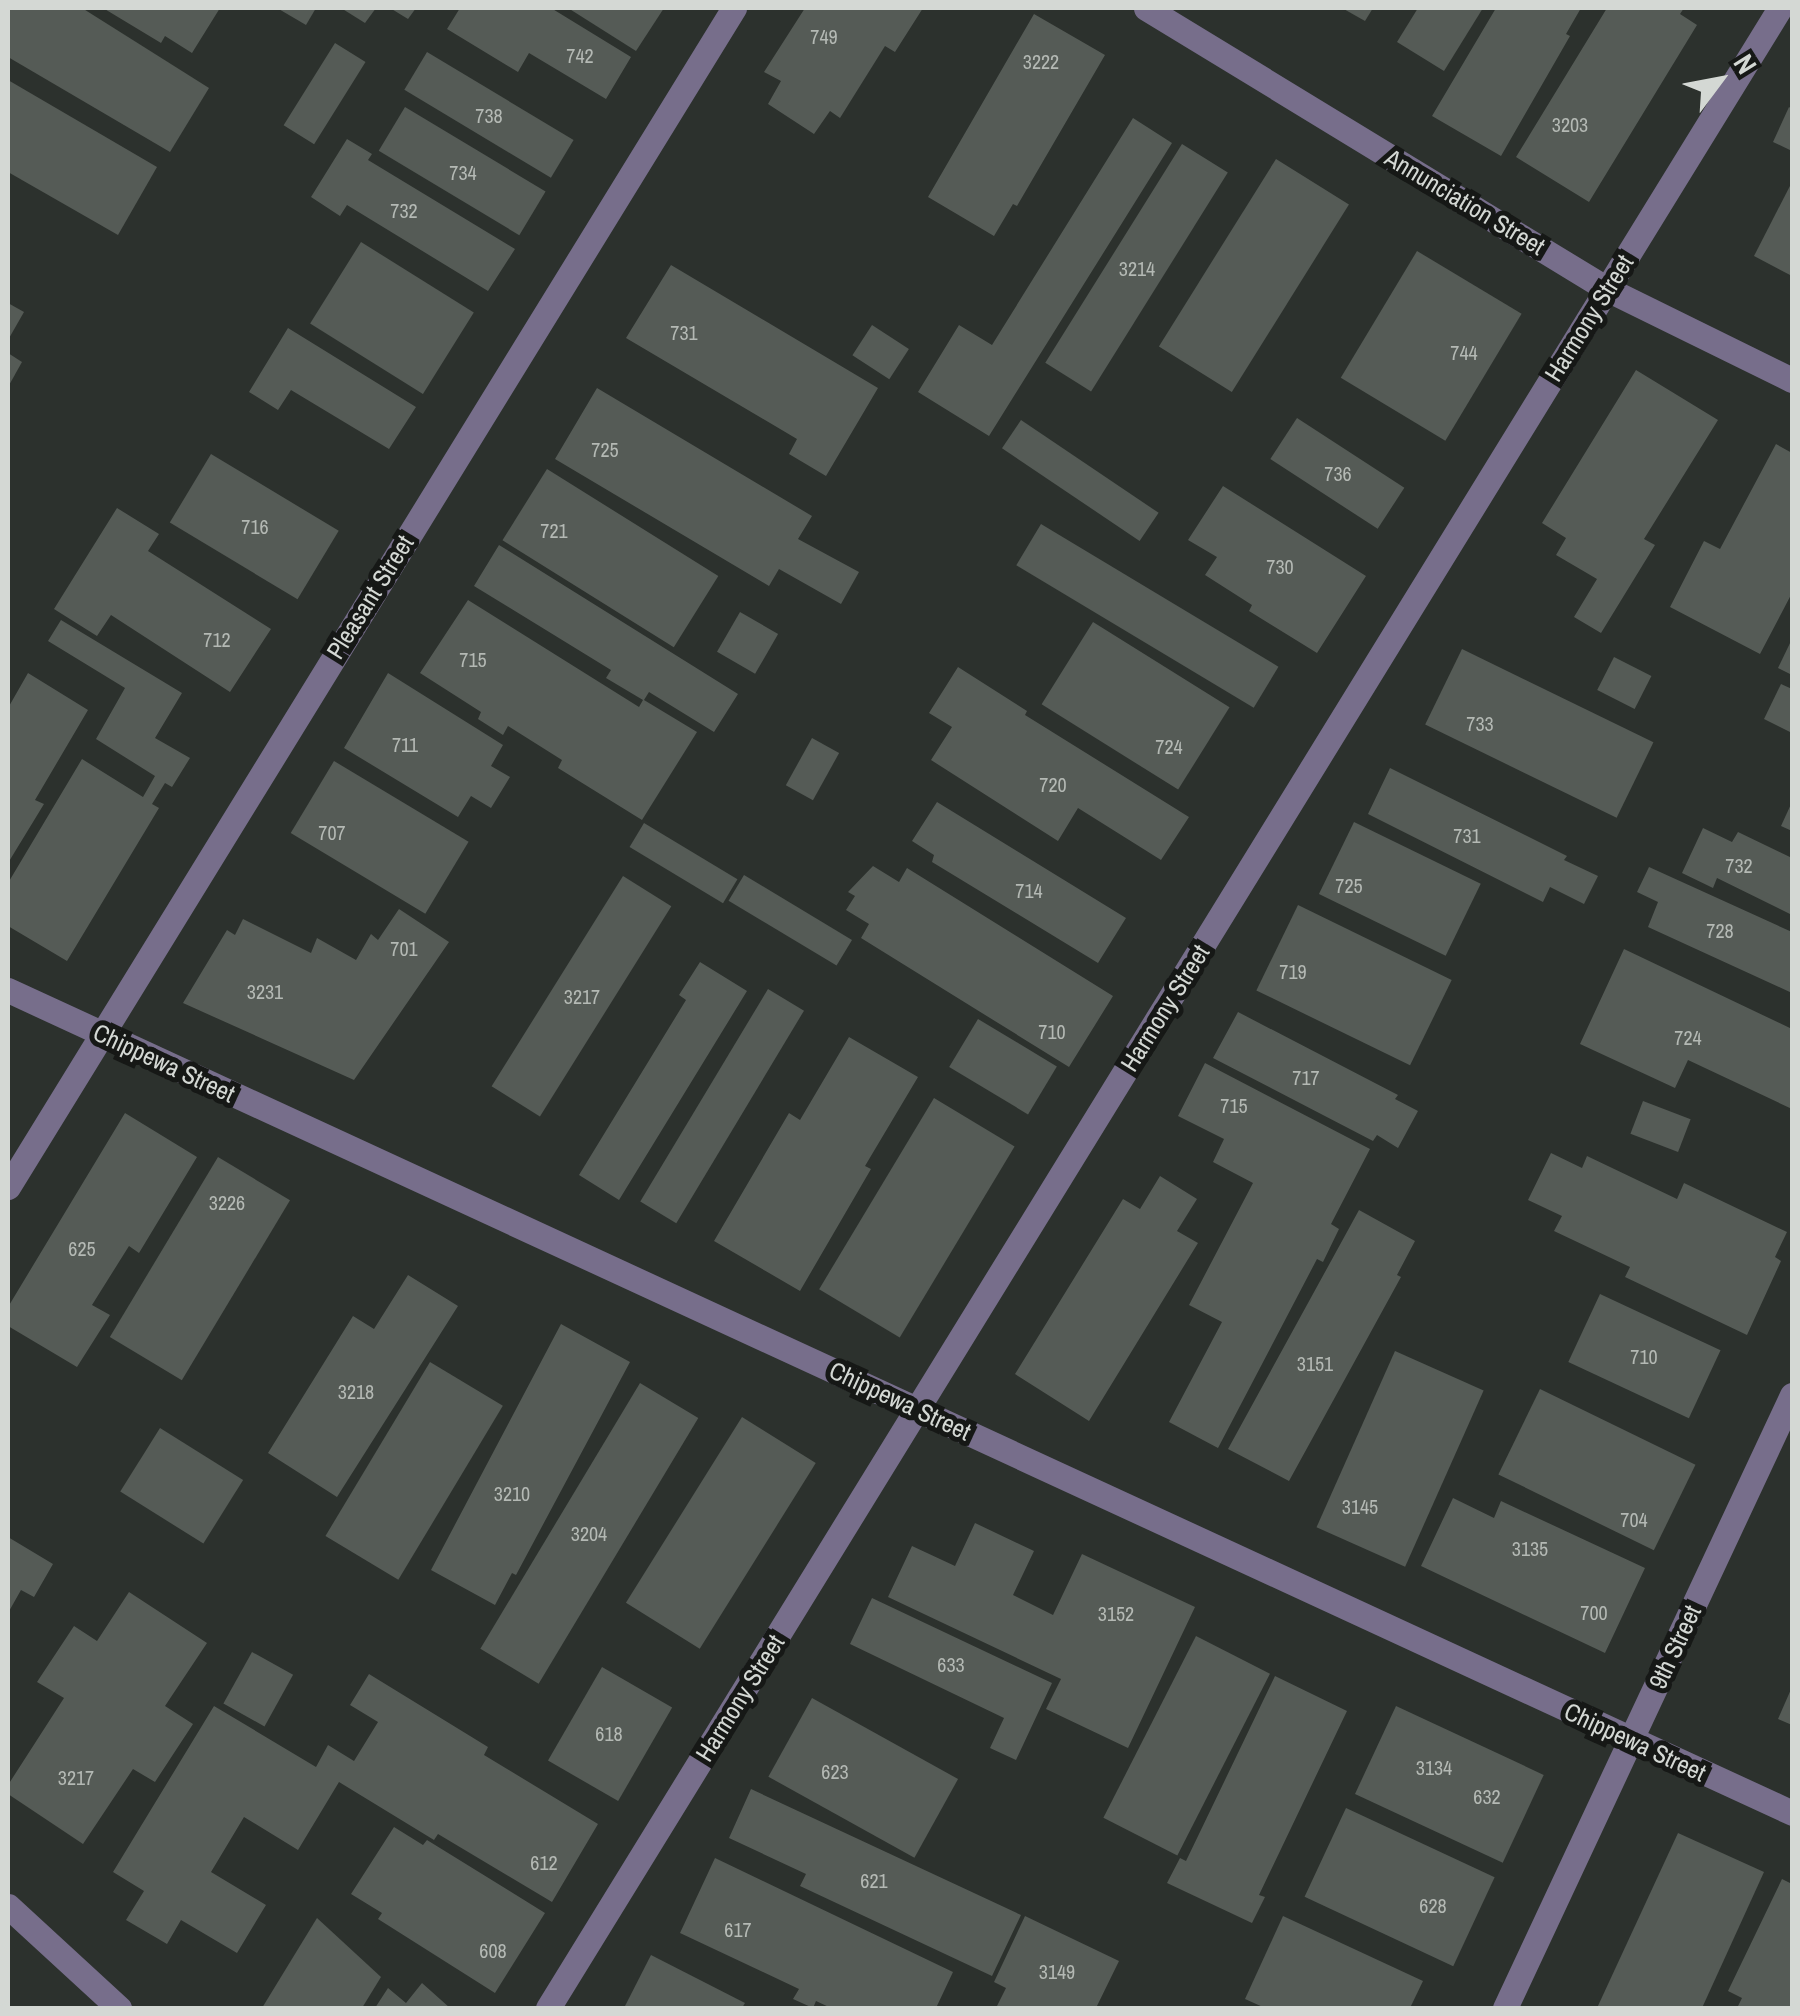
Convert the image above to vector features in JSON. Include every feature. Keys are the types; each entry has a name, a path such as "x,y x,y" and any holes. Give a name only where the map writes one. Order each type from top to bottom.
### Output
{"street":[{"name":"Pleasant Street","path":"8,1187 734,8"},
{"name":"Annunciation Street","path":"1146,8 1607,289 1792,380"},
{"name":"Harmony Street","path":"548,2008 1780,8"},
{"name":"Chippewa Street","path":"8,990 1792,1813"},
{"name":"9th Street","path":"1505,2008 1792,1395"},
{"path":"8,1906 120,2008"}],"building":[{"path":"8,8 82,8 209,88 170,152 8,57"},
{"path":"103,8 220,8 192,53 165,36 161,43"},
{"path":"277,8 316,8 306,25"},
{"path":"341,8 376,8 365,23"},
{"path":"390,8 416,8 408,19"},
{"path":"460,8 551,8 631,57 606,99 529,53 518,72 447,29"},
{"path":"568,8 664,8 636,51"},
{"path":"805,8 923,8 895,52 885,46 840,118 830,111 814,134 768,104 781,81 764,72"},
{"path":"1342,8 1373,8 1365,21"},
{"path":"1418,8 1483,8 1444,71 1397,42"},
{"path":"1496,8 1581,8 1566,34 1570,36 1501,156 1432,116"},
{"path":"1607,8 1684,8 1680,14 1697,25 1589,202 1516,157"},
{"path":"1034,14 1105,55 1017,206 1013,204 994,236 928,197"},
{"path":"335,43 366,62 314,144 284,125"},
{"path":"427,52 574,140 551,178 404,90"},
{"path":"8,80 157,167 118,235 8,172"},
{"path":"405,107 546,191 519,235 379,151"},
{"path":"1789,107 1792,109 1792,151 1773,142"},
{"path":"1133,118 1172,143 989,436 918,392 959,325 992,345"},
{"path":"347,139 372,154 368,160 515,249 488,291 347,205 340,216 311,197"},
{"path":"1182,144 1228,173 1091,391 1045,363"},
{"path":"1276,159 1349,205 1232,392 1159,346"},
{"path":"1792,182 1792,276 1754,256"},
{"path":"361,242 474,312 423,394 310,323"},
{"path":"1417,251 1522,314 1445,441 1341,378"},
{"path":"671,265 878,388 826,476 789,454 797,439 626,338"},
{"path":"8,303 24,312 8,340"},
{"path":"872,325 909,349 889,379 852,355"},
{"path":"288,328 416,407 389,449 291,390 278,410 249,392"},
{"path":"8,353 22,362 8,387"},
{"path":"1636,370 1718,420 1644,539 1655,545 1601,633 1574,617 1597,579 1556,555 1566,538 1542,523"},
{"path":"597,388 812,516 798,539 859,572 841,604 779,569 769,586 555,459"},
{"path":"1297,418 1404,488 1378,529 1270,459"},
{"path":"1021,420 1159,513 1140,541 1002,448"},
{"path":"1776,444 1792,453 1792,593 1760,654 1670,607 1704,541 1720,549"},
{"path":"211,454 339,531 298,599 170,523"},
{"path":"547,469 718,576 674,647 502,540"},
{"path":"1223,486 1366,576 1317,653 1249,611 1252,605 1205,575 1217,557 1188,540"},
{"path":"117,508 159,534 148,551 271,629 230,692 111,615 97,636 54,609"},
{"path":"1041,524 1278,667 1254,708 1016,565"},
{"path":"499,545 738,694 714,732 649,692 644,700 697,732 642,820 558,768 562,760 508,726 503,735 478,719 481,712 420,673 468,600 639,707 643,700 606,678 611,670 474,586"},
{"path":"740,612 778,634 755,674 717,652"},
{"path":"61,620 182,693 155,738 190,758 172,787 165,783 152,804 159,808 67,961 8,926 8,883 82,759 143,797 155,776 96,739 125,688 48,641"},
{"path":"1093,622 1230,707 1178,790 1042,704"},
{"path":"1792,639 1792,675 1778,668"},
{"path":"1462,649 1653,742 1617,818 1425,724"},
{"path":"1614,657 1651,676 1635,709 1597,690"},
{"path":"958,667 1027,711 1025,715 1189,817 1161,860 1078,808 1058,841 931,760 952,727 929,713"},
{"path":"28,673 88,710 35,800 44,804 8,863 8,708"},
{"path":"388,673 503,745 491,766 510,777 491,808 471,796 458,817 344,748"},
{"path":"1781,684 1792,689 1792,733 1764,719"},
{"path":"812,738 839,753 813,800 786,785"},
{"path":"334,761 469,842 425,914 291,833"},
{"path":"1390,768 1567,856 1564,860 1598,876 1584,904 1550,887 1543,902 1368,814"},
{"path":"937,802 1126,918 1098,963 932,862 934,855 912,841"},
{"path":"1792,802 1792,831 1781,826"},
{"path":"1354,822 1481,884 1446,956 1319,894"},
{"path":"644,823 737,879 723,903 630,847"},
{"path":"1703,828 1732,842 1738,832 1792,858 1792,915 1717,878 1713,888 1682,873"},
{"path":"873,866 899,882 907,868 1113,996 1069,1067 861,938 869,924 846,910 855,896 848,892"},
{"path":"1649,867 1792,932 1792,993 1648,927 1658,902 1637,892"},
{"path":"744,875 852,940 837,966 729,901"},
{"path":"623,876 671,906 540,1117 492,1086"},
{"path":"1298,905 1452,980 1410,1065 1256,990"},
{"path":"399,909 449,942 354,1080 183,1003 227,930 235,935 243,919 311,953 317,938 356,960 371,934 378,940"},
{"path":"1624,949 1792,1029 1792,1109 1688,1060 1675,1088 1580,1044"},
{"path":"700,962 747,991 619,1200 579,1175 686,1000 679,995"},
{"path":"768,989 804,1011 676,1223 640,1202"},
{"path":"1238,1012 1398,1095 1395,1099 1418,1111 1398,1148 1377,1135 1373,1141 1213,1058"},
{"path":"978,1019 1057,1066 1028,1114 949,1067"},
{"path":"849,1037 918,1077 865,1166 871,1169 800,1291 714,1241 789,1113 800,1120"},
{"path":"1205,1063 1370,1149 1331,1224 1339,1229 1323,1262 1317,1259 1218,1448 1169,1422 1222,1322 1189,1305 1253,1183 1213,1162 1224,1139 1178,1116"},
{"path":"934,1098 1015,1146 900,1338 819,1289"},
{"path":"1643,1101 1691,1119 1678,1152 1630,1134"},
{"path":"125,1113 197,1157 139,1253 129,1246 92,1305 110,1315 77,1367 8,1326 8,1307"},
{"path":"1551,1153 1582,1168 1587,1156 1677,1199 1684,1183 1787,1232 1775,1257 1781,1261 1747,1335 1625,1277 1630,1267 1554,1231 1562,1216 1528,1200"},
{"path":"218,1157 290,1200 182,1380 110,1337"},
{"path":"1160,1176 1197,1199 1177,1231 1198,1243 1089,1421 1015,1374 1123,1199 1140,1209"},
{"path":"1359,1210 1415,1241 1397,1275 1401,1277 1289,1481 1228,1449"},
{"path":"408,1275 458,1306 337,1497 268,1453 353,1316 374,1329"},
{"path":"1600,1294 1721,1350 1689,1418 1568,1362"},
{"path":"561,1324 630,1362 516,1575 512,1573 495,1605 431,1570"},
{"path":"1395,1351 1484,1390 1405,1567 1316,1527"},
{"path":"430,1362 503,1406 398,1580 325,1536"},
{"path":"640,1383 698,1418 539,1684 480,1649"},
{"path":"1540,1389 1695,1465 1654,1550 1498,1474"},
{"path":"742,1417 816,1463 700,1649 626,1603"},
{"path":"160,1428 243,1480 203,1544 120,1492"},
{"path":"1453,1498 1494,1518 1501,1501 1645,1568 1605,1653 1421,1566"},
{"path":"975,1523 1034,1551 1013,1595 1053,1615 1082,1554 1195,1607 1128,1748 1046,1709 1061,1679 888,1597 912,1546 955,1566"},
{"path":"8,1537 53,1564 34,1597 21,1590 8,1613"},
{"path":"129,1592 207,1643 165,1706 193,1724 155,1782 133,1769 83,1844 8,1794 8,1785 64,1698 37,1682 74,1626 97,1641"},
{"path":"872,1598 1052,1683 1016,1760 990,1748 1004,1718 850,1644"},
{"path":"1196,1636 1270,1674 1177,1855 1103,1818"},
{"path":"252,1652 293,1675 265,1726 223,1704"},
{"path":"602,1667 672,1708 618,1801 548,1761"},
{"path":"369,1674 488,1747 484,1755 598,1824 552,1902 438,1834 434,1840 339,1782 298,1850 244,1817 211,1872 266,1905 237,1953 181,1920 167,1944 126,1920 144,1891 113,1872 214,1706 316,1767 328,1745 354,1761 378,1722 350,1705"},
{"path":"1275,1676 1347,1711 1259,1895 1265,1897 1252,1923 1167,1883 1180,1858 1186,1861"},
{"path":"1792,1687 1792,1725 1778,1719"},
{"path":"812,1698 958,1779 914,1858 768,1777"},
{"path":"1396,1706 1544,1775 1503,1863 1355,1794"},
{"path":"751,1789 1021,1915 992,1976 800,1886 806,1874 729,1838"},
{"path":"1346,1808 1495,1877 1453,1966 1305,1897"},
{"path":"394,1827 423,1845 427,1840 545,1913 495,1993 378,1919 382,1913 351,1894"},
{"path":"1678,1833 1764,1872 1702,2008 1597,2008"},
{"path":"715,1858 953,1972 936,2008 831,2008 816,2001 813,2008 793,1999 799,1989 680,1933"},
{"path":"1782,1879 1792,1884 1792,2008 1737,2008 1742,1998 1728,1991"},
{"path":"1025,1916 1119,1961 1096,2008 996,2008 1006,1988 994,1982"},
{"path":"1283,1916 1423,1981 1410,2008 1265,2008 1245,1999"},
{"path":"317,1918 381,1977 362,2008 262,2008"},
{"path":"651,1955 745,2003 742,2008 624,2008"},
{"path":"422,1983 450,2008 375,2008 388,1988 406,2003"}]}
